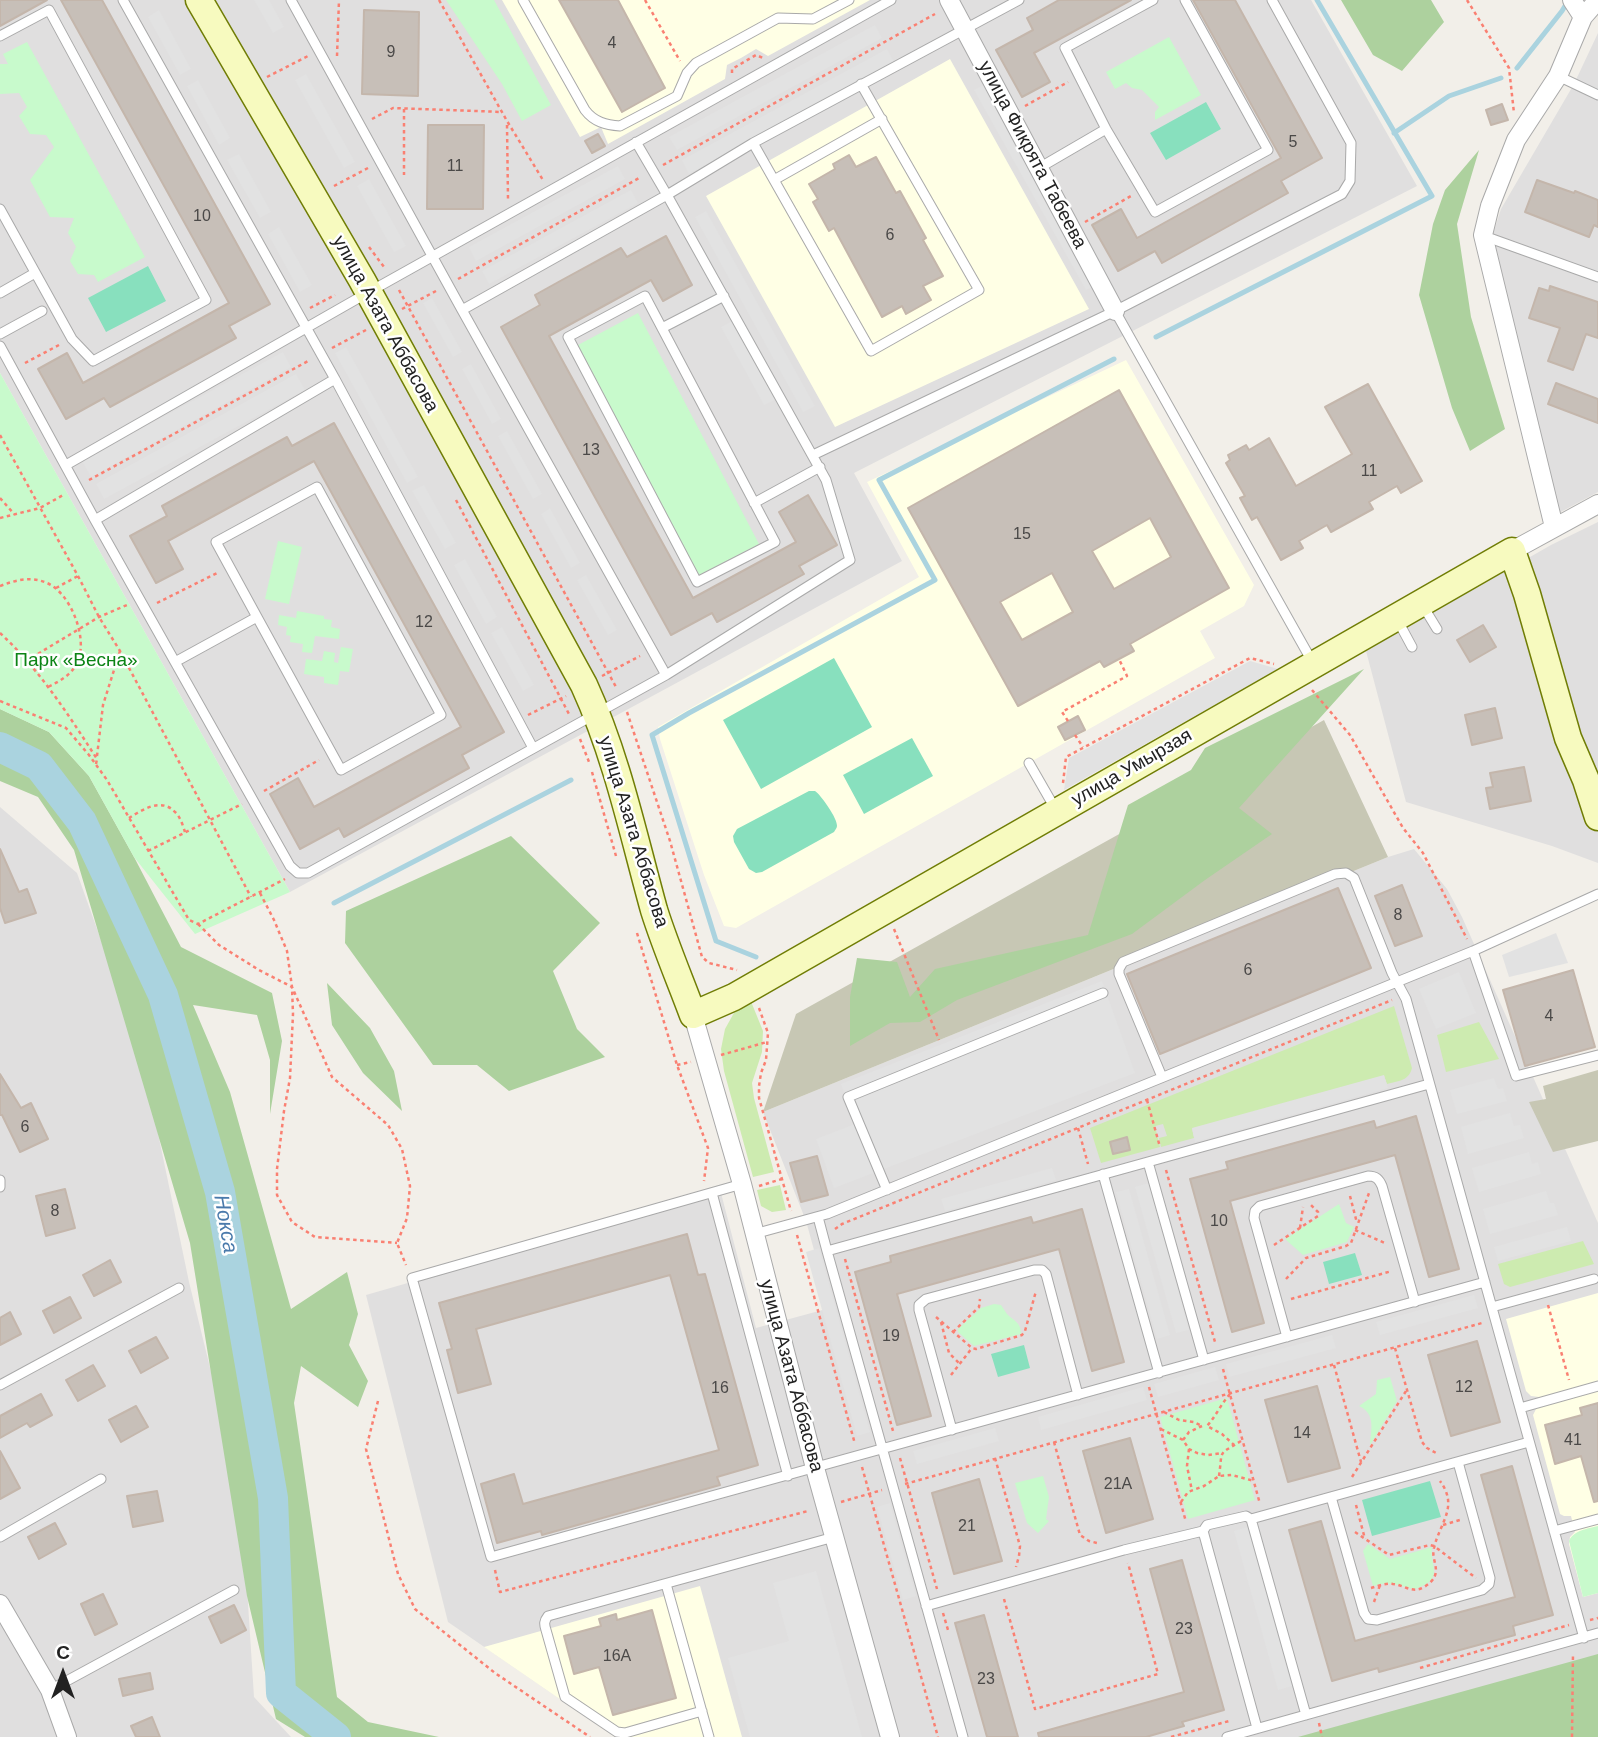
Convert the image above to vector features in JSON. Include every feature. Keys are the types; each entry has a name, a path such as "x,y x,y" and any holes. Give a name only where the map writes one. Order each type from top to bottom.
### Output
{"street":[{"name":"улица Азата Аббасова","path":"199,0 369,292 578,674 586,719 628,811 655,913 692,1015 742,1184 825,1506 890,1737"},
{"path":"1572,0 1583,17"},
{"path":"1554,527 1483,235 1490,206 1516,140 1558,76 1583,17 1598,0"},
{"name":"улица Фикрята Табеева","path":"951,2 1115,310"},
{"name":"улица Умырзая","path":"692,1015 734,997 1306,668 1570,518 1598,505"},
{"path":"1512,551 1568,738 1598,817"},
{"path":"0,1604 50,1690 67,1737"}],"lane":[{"path":"123,0 335,379 533,748"},
{"path":"291,0 666,675"},
{"path":"523,0 585,110 599,122 620,127 677,96 687,73 696,63 778,18 814,19 849,0"},
{"path":"66,465 432,256 891,0"},
{"path":"462,310 753,144 1019,0"},
{"path":"1153,0 1065,48 1106,129 1155,212 1268,150 1185,0"},
{"path":"813,455 1115,310 1342,194 1350,181 1351,143 1272,0"},
{"path":"0,36 49,10 206,300 93,361 72,339 0,209"},
{"path":"1558,76 1598,95"},
{"path":"753,144 871,351 979,290 861,85"},
{"path":"774,180 882,119"},
{"path":"1040,168 1106,129"},
{"path":"0,346 290,866 298,873 308,873 666,675 850,560 820,467 636,142"},
{"path":"1483,235 1598,277"},
{"path":"0,293 35,273"},
{"path":"645,296 754,503 775,542 697,582 568,337 645,296"},
{"path":"662,328 723,296"},
{"path":"1115,310 1306,668"},
{"path":"0,334 42,311"},
{"path":"95,520 335,379"},
{"path":"754,503 820,467"},
{"path":"317,487 441,715 341,770 257,617 216,542 317,487"},
{"path":"1421,603 1437,629"},
{"path":"175,662 257,617"},
{"path":"1396,617 1412,647"},
{"path":"1028,763 1057,811"},
{"path":"1162,1077 1119,974 1120,965 1128,958 1340,873 1354,878 1401,988 1584,1638"},
{"path":"754,1234 818,1217 1162,1077 1401,988 1473,951 1598,894"},
{"path":"1473,951 1516,1076 1598,1055"},
{"path":"887,1190 848,1097 1103,993"},
{"path":"827,1251 1429,1084"},
{"path":"1148,1162 1204,1360"},
{"path":"1104,1174 1159,1373"},
{"path":"1287,1337 1254,1218 1255,1212 1260,1206 1346,1182 1368,1176 1376,1177 1380,1181 1415,1302"},
{"path":"0,1180 0,1187"},
{"path":"742,1184 412,1278 491,1557 1485,1282"},
{"path":"710,1194 788,1476"},
{"path":"818,1217 963,1737"},
{"path":"952,1430 919,1310 920,1303 926,1299 1042,1270 1046,1275 1078,1395"},
{"path":"1492,1307 1594,1279"},
{"path":"0,1385 178,1288"},
{"path":"1520,1408 1598,1386"},
{"path":"1251,1520 1530,1442"},
{"path":"1336,1496 1338,1520 1364,1613 1372,1620 1482,1590 1488,1587 1490,1578 1456,1462"},
{"path":"0,1537 101,1479"},
{"path":"926,1606 1124,1550 1203,1531 1207,1525 1248,1516 1306,1715"},
{"path":"1554,1531 1598,1519"},
{"path":"1203,1531 1257,1728"},
{"path":"702,1712 625,1733 617,1732 565,1697 544,1624 545,1619 834,1537"},
{"path":"666,1584 709,1737"},
{"path":"50,1690 234,1590"},
{"path":"1227,1737 1598,1633"}],"path":[{"path":"337,83 339,0"},
{"path":"439,0 544,183"},
{"path":"645,0 687,73"},
{"path":"1467,0 1509,68 1516,140"},
{"path":"0,518 40,508 384,320 951,2"},
{"path":"267,77 319,51"},
{"path":"741,58 743,62"},
{"path":"1010,114 1080,76"},
{"path":"360,125 393,108 502,112"},
{"path":"404,108 404,205"},
{"path":"507,121 508,203"},
{"path":"328,189 380,162"},
{"path":"1072,230 1143,190"},
{"path":"13,370 62,343"},
{"path":"0,435 99,617 120,650 251,897"},
{"path":"0,498 15,515"},
{"path":"457,502 586,719 591,767 617,860"},
{"path":"145,609 229,566"},
{"path":"56,588 78,576"},
{"path":"0,586 18,579 50,583 71,607 79,629 81,648 77,663 69,674 48,687"},
{"path":"26,661 99,617 140,600"},
{"path":"0,633 48,687 97,759"},
{"path":"96,764 103,705 120,650"},
{"path":"1068,721 1062,712 1128,676 1119,659"},
{"path":"1306,668 1350,735 1403,828 1423,853 1473,951"},
{"path":"622,698 670,841 702,957 709,963 742,972"},
{"path":"0,701 66,728 107,780 189,920 219,945 258,970 292,987 332,1077 388,1125 402,1149 410,1186 407,1218 397,1243 412,1278"},
{"path":"1075,735 1084,748"},
{"path":"148,851 252,799 331,753"},
{"path":"129,818 156,805 166,807 176,812 185,833"},
{"path":"198,925 298,873"},
{"path":"260,893 287,951 292,987 290,1079 278,1157 277,1195 292,1222 315,1237 397,1243"},
{"path":"892,923 939,1040"},
{"path":"635,926 677,1065 708,1148 704,1184 710,1194"},
{"path":"822,1233 1147,1100 1401,988"},
{"path":"757,1003 768,1032 766,1060 758,1086 759,1098 938,1737"},
{"path":"1147,1100 1264,1516"},
{"path":"1078,1128 1091,1178"},
{"path":"1275,1292 1308,1257 1348,1245 1376,1177"},
{"path":"1346,1182 1357,1224"},
{"path":"1300,1228 1303,1196"},
{"path":"1263,1252 1319,1215 1303,1196"},
{"path":"836,1228 951,1639"},
{"path":"1356,1230 1400,1250"},
{"path":"1277,1303 1405,1267"},
{"path":"940,1389 972,1349 1022,1335 1042,1270"},
{"path":"953,1332 980,1306 977,1286"},
{"path":"920,1303 972,1349"},
{"path":"1549,1307 1573,1393"},
{"path":"491,1557 500,1591 825,1506 1495,1320"},
{"path":"941,1322 949,1353 960,1364"},
{"path":"1395,1348 1423,1444 1456,1462"},
{"path":"1334,1365 1361,1462"},
{"path":"1146,1377 1186,1523"},
{"path":"1336,1496 1407,1390"},
{"path":"1207,1426 1230,1394"},
{"path":"378,1401 366,1449 398,1574 415,1609 495,1673 590,1737"},
{"path":"1164,1412 1179,1420 1202,1426"},
{"path":"1183,1440 1192,1429 1207,1426 1234,1446"},
{"path":"1160,1429 1183,1440 1189,1449 1202,1454 1222,1453 1243,1440"},
{"path":"999,1584 1035,1709 1158,1674 1124,1550 1089,1541 1080,1535 1054,1442"},
{"path":"1189,1449 1187,1466 1192,1490"},
{"path":"1219,1476 1222,1453"},
{"path":"995,1458 1020,1550 1010,1582"},
{"path":"1358,1591 1387,1584 1413,1590 1424,1587 1432,1580 1436,1573 1434,1546 1448,1508 1446,1492 1438,1478 1427,1471"},
{"path":"1181,1502 1192,1490 1219,1476 1232,1475 1254,1482"},
{"path":"1352,1491 1365,1539"},
{"path":"1443,1525 1473,1516"},
{"path":"1338,1520 1391,1556 1434,1546 1488,1587"},
{"path":"1416,1669 1570,1625"},
{"path":"1572,1737 1574,1641"}],"shaded area":[{"path":"0,0 1311,0 1417,186 854,473 902,561 290,892 0,373"},
{"path":"254,0 269,0 284,27 273,33"},
{"path":"502,0 870,0 768,56 756,49 727,65 725,79 608,144 601,127 580,137"},
{"path":"159,10 191,69 180,75 148,17"},
{"path":"875,25 882,38 677,150 669,137"},
{"path":"1598,33 1598,492 1557,514 1492,237 1501,209 1574,84"},
{"path":"887,49 894,62 689,174 682,160"},
{"path":"950,59 1089,309 835,427 706,196"},
{"path":"306,74 355,162 344,168 295,80"},
{"path":"198,80 230,138 219,145 187,86"},
{"path":"984,85 1095,286 1086,290 974,90"},
{"path":"239,154 271,212 260,218 227,160"},
{"path":"618,166 625,179 476,261 469,247"},
{"path":"369,179 406,246 394,252 357,186"},
{"path":"631,190 638,203 489,284 482,271"},
{"path":"706,211 815,406 803,412 695,217"},
{"path":"279,227 312,285 300,292 268,234"},
{"path":"432,298 462,352 453,357 423,303"},
{"path":"732,321 776,399 764,405 721,327"},
{"path":"346,347 418,477 407,483 335,353"},
{"path":"283,352 291,367 91,477 82,461"},
{"path":"1126,360 1254,585 1244,606 1200,631 1215,658 736,928 724,926 704,875 658,727 919,577 867,482"},
{"path":"471,364 501,419 492,424 462,369"},
{"path":"296,374 305,390 104,499 96,484"},
{"path":"507,431 542,494 533,499 498,436"},
{"path":"424,485 456,543 445,549 412,491"},
{"path":"550,508 580,563 571,568 541,514"},
{"path":"1598,522 1598,863 1552,846 1406,802 1366,651 1551,545"},
{"path":"465,559 497,617 486,624 454,565"},
{"path":"586,575 617,630 608,635 577,580"},
{"path":"502,627 534,685 523,691 491,633"},
{"path":"1250,661 1278,669 1064,790 1069,758"},
{"path":"1324,720 1388,857 763,1112 796,1014"},
{"path":"0,807 77,873 141,1052 189,1282 241,1494 254,1697 291,1737 0,1737"},
{"path":"1414,849 1447,889 1462,917 1598,1223 1598,1659 1318,1737 615,1737 448,1622 366,1295 721,1193 756,1328 830,1308 806,1221 763,1112 1388,857"},
{"path":"1556,933 1568,963 1509,977 1502,955"},
{"path":"1459,972 1476,1013 1436,1029 1419,989"},
{"path":"1102,981 1135,1073 834,1188 816,1139 855,1124 841,1084"},
{"path":"1598,1070 1598,1141 1553,1152 1529,1102 1546,1099 1543,1086"},
{"path":"1384,1075 1388,1088 1195,1142 1192,1128"},
{"path":"1494,1078 1498,1089 1503,1088 1507,1101 1457,1114 1450,1090"},
{"path":"1510,1113 1514,1126 1520,1125 1524,1138 1468,1154 1461,1127"},
{"path":"1529,1152 1532,1164 1538,1162 1541,1174 1479,1192 1472,1168"},
{"path":"1052,1168 1056,1180 945,1211 941,1199"},
{"path":"1149,1183 1189,1330 1176,1333 1135,1187"},
{"path":"1129,1189 1170,1335 1157,1339 1116,1192"},
{"path":"1546,1191 1558,1215 1490,1234 1483,1209"},
{"path":"1567,1227 1571,1241 1498,1261 1494,1247"},
{"path":"819,1248 870,1432 857,1436 806,1252"},
{"path":"1598,1293 1598,1593 1583,1597 1569,1544 1570,1537 1575,1532 1571,1516 1560,1514 1533,1415 1541,1405 1539,1397 1531,1396 1526,1391 1506,1319"},
{"path":"1474,1295 1478,1308 1380,1335 1376,1322"},
{"path":"1332,1335 1336,1348 1229,1377 1226,1364"},
{"path":"1215,1367 1219,1380 1158,1397 1154,1384"},
{"path":"1143,1387 1147,1400 1041,1430 1038,1417"},
{"path":"995,1428 999,1441 917,1464 913,1451"},
{"path":"890,1503 916,1596 903,1600 877,1507"},
{"path":"1248,1527 1292,1686 1278,1690 1234,1531"},
{"path":"816,1571 862,1737 750,1737 728,1658 789,1641 773,1583"},
{"path":"700,1586 742,1737 615,1737 484,1647"}],"green space":[{"path":"446,0 494,0 551,105 522,121 502,84"},
{"path":"1341,0 1431,0 1444,22 1402,71 1373,55"},
{"path":"1169,37 1201,95 1155,120 1155,112 1159,107 1142,90 1132,88 1126,83 1115,89 1106,72"},
{"path":"27,42 145,257 98,282 94,275 78,274 70,261 76,247 68,233 74,218 50,217 30,180 54,147 46,135 30,134 19,116 27,107 19,93 0,94 0,64 8,64 3,54"},
{"path":"1206,102 1221,129 1166,160 1150,133"},
{"path":"1479,150 1457,224 1471,317 1505,429 1470,451 1452,408 1419,295 1433,224 1445,190"},
{"path":"148,266 166,301 106,332 88,298"},
{"path":"638,313 759,544 699,575 578,345"},
{"name":"Парк «Весна»","path":"0,373 290,892 195,934 134,857 89,776 49,732 0,709"},
{"path":"278,541 302,547 289,604 265,599"},
{"path":"297,611 332,620 331,627 340,629 339,639 315,636 312,653 302,652 303,644 290,642 291,636 286,635 287,627 278,625 279,615 296,618"},
{"path":"341,647 353,649 349,672 340,671 338,685 324,683 324,677 304,674 306,659 322,661 324,651 335,653 334,662 338,663"},
{"path":"834,658 872,727 761,789 723,720"},
{"path":"1364,669 1239,808 1272,834 1132,934 957,1000 920,1022 890,1023 850,1046 850,997 857,958 897,962 910,997 935,969 1088,935 1128,805 1191,770 1205,748"},
{"path":"0,709 49,732 89,776 181,947 272,993 282,1041 270,1114 270,1060 257,1015 193,1005 230,1092 291,1309 347,1272 358,1314 349,1345 368,1381 358,1407 301,1366 294,1403 337,1697 368,1722 439,1737 305,1737 276,1719 247,1596 190,1243 74,850 38,797 0,781"},
{"path":"912,738 933,776 864,814 843,775"},
{"path":"809,791 818,793 832,813 837,823 834,832 762,872 756,873 749,869 734,842 733,836 737,829"},
{"path":"511,836 600,923 553,971 577,1029 605,1057 509,1091 477,1065 433,1065 345,943 346,911"},
{"path":"327,983 370,1028 394,1071 402,1111 363,1073 332,1025"},
{"path":"750,999 763,1031 762,1052 752,1083 754,1098 774,1172 753,1177 724,1071 721,1049 725,1029 735,1011"},
{"path":"1394,1006 1412,1068 1402,1080 1387,1084 1384,1076 1192,1129 1194,1138 1161,1147 1159,1138 1167,1136 1163,1124 1155,1126 1160,1147 1101,1163 1090,1128"},
{"path":"1479,1022 1499,1059 1446,1072 1437,1035"},
{"path":"780,1185 786,1210 772,1212 761,1206 757,1190"},
{"path":"1339,1204 1346,1223 1354,1227 1347,1242 1303,1255 1285,1239"},
{"path":"1583,1241 1594,1264 1510,1287 1504,1284 1498,1264"},
{"path":"1355,1253 1362,1275 1329,1284 1323,1262"},
{"path":"1001,1305 1017,1322 1021,1334 974,1346 958,1329 981,1308"},
{"path":"1024,1345 1030,1368 998,1377 991,1354"},
{"path":"1390,1377 1397,1401 1370,1445 1370,1418 1359,1406 1376,1394 1377,1380"},
{"path":"1227,1398 1255,1500 1188,1519 1160,1417"},
{"path":"1043,1476 1049,1497 1046,1519 1049,1521 1038,1533 1027,1523 1015,1483"},
{"path":"1430,1481 1441,1517 1372,1536 1362,1500"},
{"path":"1598,1526 1598,1593 1583,1597 1569,1541 1577,1532"},
{"path":"1368,1544 1390,1559 1432,1547 1433,1576 1425,1585 1415,1589 1390,1584 1373,1586 1363,1551"},
{"path":"1598,1654 1598,1737 1298,1737 1573,1661"}],"building":[{"path":"0,0 47,0 0,26"},
{"path":"61,0 102,0 270,304 229,326 236,338 110,407 104,398 66,419 38,369 67,353 83,383 229,303"},
{"path":"559,0 618,0 665,88 622,112"},
{"path":"1059,0 1131,0 1034,53 1050,82 1022,97 996,50 1033,30 1027,18"},
{"path":"1193,0 1235,0 1322,158 1281,181 1288,193 1162,263 1155,251 1118,271 1092,225 1121,209 1137,238 1281,158"},
{"path":"364,10 419,12 418,96 362,94"},
{"path":"1502,104 1508,120 1491,125 1486,110"},
{"path":"428,125 484,125 483,209 427,209"},
{"path":"598,134 605,146 592,153 585,141"},
{"path":"849,155 856,167 876,157 896,193 900,191 943,276 923,286 931,300 906,314 902,306 882,317 834,228 829,231 813,202 818,199 809,184 835,169 833,164"},
{"path":"1537,180 1598,200 1598,227 1594,225 1589,237 1525,212"},
{"path":"666,236 692,285 663,301 651,280 549,336 657,533 693,598 796,542 779,512 808,495 837,545 799,566 804,574 743,608 717,622 712,613 671,635 501,327 540,305 535,295 562,280 621,248 627,257"},
{"path":"1550,286 1598,302 1598,338 1586,334 1573,370 1548,361 1560,328 1529,318 1539,288 1549,291"},
{"path":"1556,383 1598,399 1598,423 1548,404"},
{"path":"1368,384 1422,481 1401,493 1397,486 1369,502 1373,509 1331,532 1327,525 1299,541 1303,548 1281,560 1257,517 1252,520 1240,498 1245,496 1226,463 1230,460 1228,455 1246,445 1249,450 1269,438 1296,486 1352,454 1325,407"},
{"path":"1119,390 1229,588 1130,644 1134,651 1104,667 1100,661 1018,706 908,508","holes":["1150,518 1171,557 1114,589 1092,551","1052,573 1073,612 1022,640 1000,602"]},
{"path":"334,423 504,732 462,755 469,768 344,837 339,828 300,849 270,794 298,778 314,807 461,727 314,461 168,541 183,569 156,583 130,536 167,516 162,506 287,437 292,446"},
{"path":"1483,625 1496,647 1470,662 1457,640"},
{"path":"1495,708 1502,738 1472,745 1465,715"},
{"path":"1078,716 1085,730 1065,740 1058,727"},
{"path":"1524,767 1531,801 1490,809 1486,788 1493,787 1490,773"},
{"path":"0,849 19,892 27,889 36,913 5,923 0,908"},
{"path":"1402,885 1422,936 1395,946 1375,896"},
{"path":"1338,888 1371,968 1160,1054 1127,974"},
{"path":"1573,970 1595,1047 1525,1066 1503,990"},
{"path":"0,1074 21,1108 31,1103 48,1139 20,1152 0,1115"},
{"path":"1416,1116 1459,1269 1429,1277 1395,1155 1230,1201 1264,1323 1232,1332 1190,1179 1228,1169 1226,1162 1374,1121 1376,1128"},
{"path":"1127,1137 1130,1150 1113,1154 1110,1142"},
{"path":"817,1156 828,1195 801,1202 790,1163"},
{"path":"65,1189 75,1228 46,1236 36,1196"},
{"path":"1082,1209 1124,1362 1092,1371 1059,1249 897,1294 931,1416 897,1425 855,1272 891,1262 890,1256 1031,1217 1033,1223"},
{"path":"687,1234 698,1275 705,1274 758,1465 717,1477 720,1485 542,1535 541,1531 497,1543 481,1484 514,1474 523,1504 719,1450 670,1275 476,1329 491,1384 458,1393 447,1350 452,1349 439,1303"},
{"path":"110,1260 121,1282 94,1296 83,1275"},
{"path":"70,1297 81,1318 54,1333 43,1311"},
{"path":"10,1312 21,1334 0,1345 0,1318"},
{"path":"156,1337 168,1358 141,1373 129,1351"},
{"path":"1477,1341 1500,1422 1451,1436 1428,1355"},
{"path":"93,1365 105,1386 78,1401 66,1380"},
{"path":"1317,1386 1340,1468 1288,1482 1265,1400"},
{"path":"41,1394 52,1415 30,1427 27,1423 0,1438 0,1416"},
{"path":"1598,1403 1598,1501 1594,1502 1581,1456 1555,1464 1545,1425 1582,1415 1580,1408"},
{"path":"136,1406 148,1427 121,1442 109,1420"},
{"path":"1130,1438 1153,1519 1106,1533 1083,1451"},
{"path":"0,1451 20,1488 0,1499"},
{"path":"1512,1466 1553,1615 1513,1626 1515,1635 1379,1672 1378,1668 1332,1681 1289,1530 1321,1521 1355,1641 1515,1597 1481,1475"},
{"path":"979,1479 1002,1561 954,1574 932,1493"},
{"path":"157,1491 163,1521 133,1527 127,1496"},
{"path":"55,1523 66,1544 39,1559 28,1537"},
{"path":"1182,1560 1224,1710 1182,1722 1184,1726 1146,1737 1039,1737 1038,1733 1184,1692 1150,1569"},
{"path":"103,1594 117,1624 95,1635 81,1604"},
{"path":"234,1605 246,1630 221,1643 209,1617"},
{"path":"652,1610 676,1698 613,1715 599,1667 574,1674 564,1636 601,1626 599,1619 616,1614 617,1620"},
{"path":"984,1615 1018,1737 987,1737 955,1623"},
{"path":"150,1673 153,1689 123,1696 119,1679"},
{"path":"152,1717 160,1737 136,1737 131,1726"}],"waterway":[{"path":"1156,337 1432,196 1317,0"},
{"path":"1517,68 1565,6"},
{"path":"1394,133 1449,96 1501,78"},
{"path":"756,957 716,941 652,735 935,580 879,480 1114,359"},
{"name":"Нокса","path":"0,747 39,766 82,822 163,995 220,1192 273,1498 281,1693 336,1737"},
{"path":"334,903 571,780"}]}
